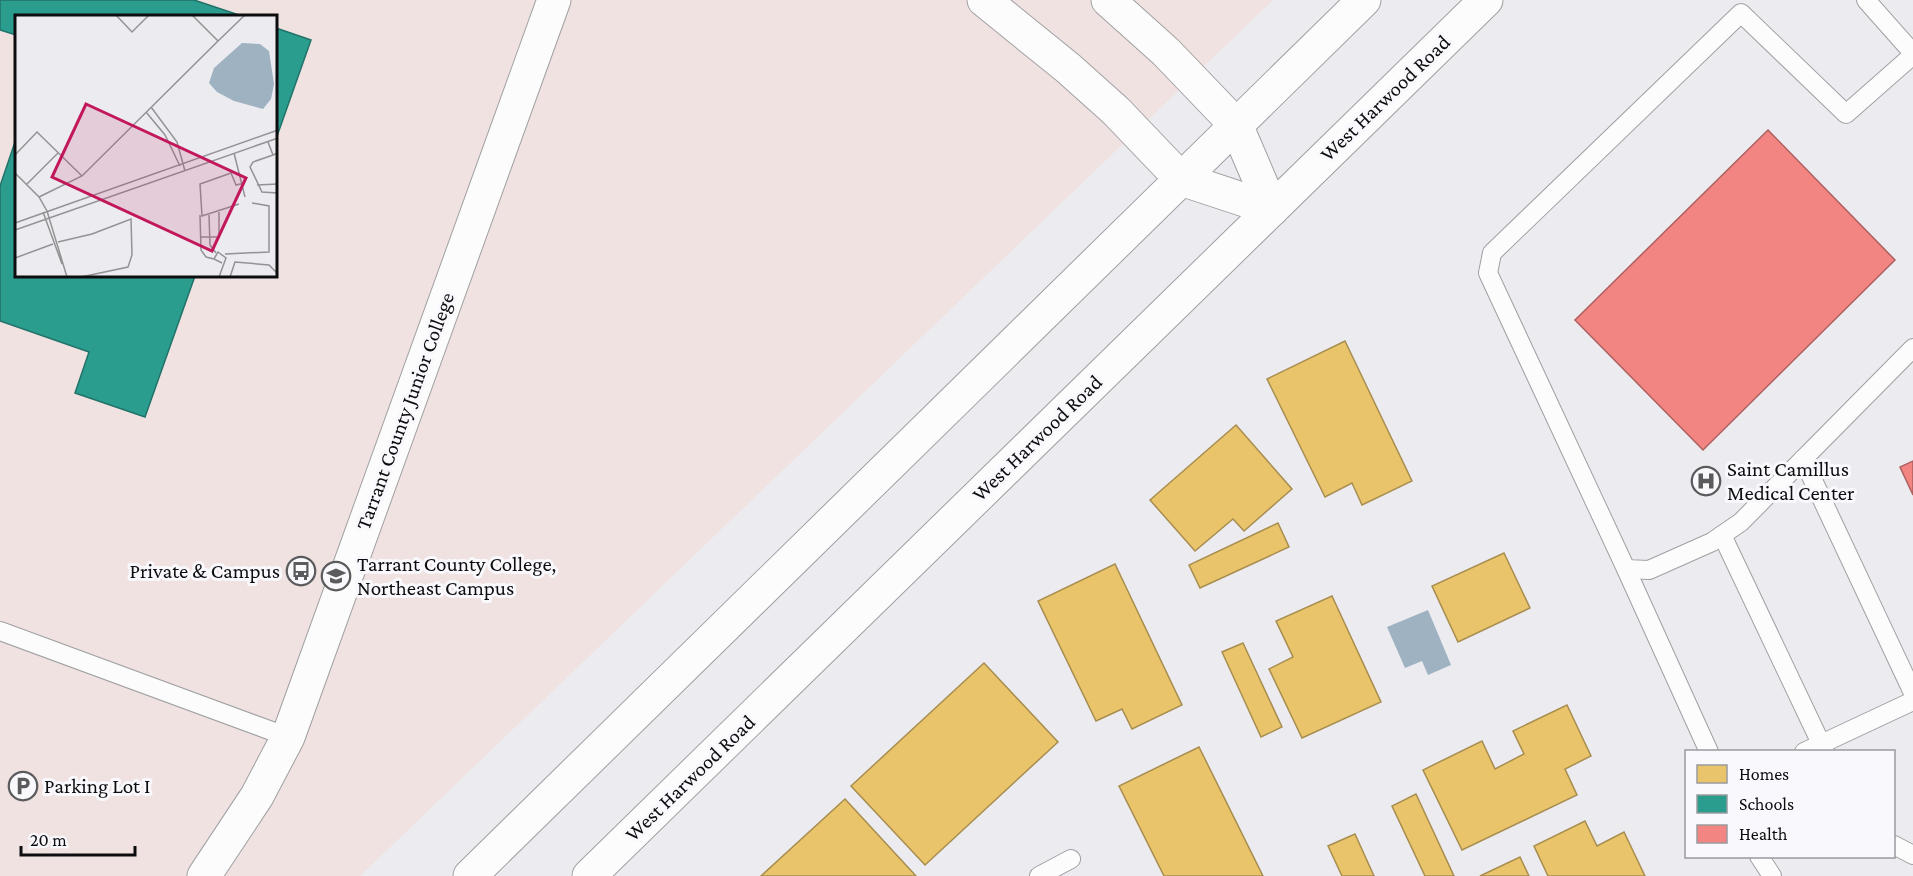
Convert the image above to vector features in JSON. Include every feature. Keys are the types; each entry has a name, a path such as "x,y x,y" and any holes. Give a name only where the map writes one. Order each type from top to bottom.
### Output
{"main road":[{"name":"Tarrant County Junior College","path":"204,876 257,796 288,737 554,0"},
{"path":"984,0 1084,82 1181,179 1272,209"},
{"path":"1108,0 1166,52 1236,125 1272,209"},
{"path":"470,876 1364,0"},
{"name":"West Harwood Road","path":"589,876 1486,0"}],"lane":[{"path":"1708,750 1488,273 1492,252 1741,13 1846,114 1913,54 1866,0"},
{"path":"1626,569 1649,570 1722,535 1741,522 1913,348"},
{"path":"1803,459 1913,693"},
{"path":"1722,535 1817,749 1913,701"},
{"path":"0,631 288,737"},
{"path":"1895,846 1913,855"},
{"path":"1760,858 1772,876"},
{"path":"1039,876 1071,859"}],"shaded area":[{"name":"Tarrant County College, Northeast Campus","path":"0,0 1273,0 360,876 0,876"}],"water":[{"path":"1428,610 1451,665 1428,675 1422,661 1405,668 1387,627"}],"building: Homes":[{"path":"1345,341 1412,481 1362,505 1352,483 1325,497 1267,379"},
{"path":"1236,425 1292,489 1244,531 1233,519 1195,551 1150,500"},
{"path":"1278,523 1289,547 1200,588 1189,565"},
{"path":"1504,553 1530,608 1458,642 1432,586"},
{"path":"1115,564 1182,705 1132,729 1122,709 1096,721 1038,601"},
{"path":"1332,596 1381,702 1302,738 1269,669 1293,657 1276,621"},
{"path":"1243,643 1282,727 1261,737 1222,652"},
{"path":"984,663 1058,742 925,865 851,786"},
{"path":"1567,705 1591,756 1565,769 1577,795 1462,850 1423,770 1482,741 1495,769 1524,754 1513,731"},
{"path":"1199,747 1263,876 1164,876 1119,786"},
{"path":"1416,794 1454,876 1425,876 1392,806"},
{"path":"845,799 916,876 761,876"},
{"path":"1585,821 1597,846 1624,832 1645,876 1548,876 1534,846"},
{"path":"1355,834 1374,876 1342,876 1328,846"},
{"path":"1520,857 1529,876 1480,876"}],"building: Schools":[{"path":"0,0 194,0 239,15 15,15 15,35 0,30"},
{"path":"278,29 311,40 278,133"},
{"path":"15,142 15,278 194,278 145,417 75,393 89,352 0,321 0,186"}],"building: Health":[{"path":"1768,130 1895,260 1703,450 1575,320"},
{"path":"1913,461 1913,495 1900,467"}],"place":[{"name":"Saint Camillus Medical Center","path":"1706,481"},
{"name":"Private & Campus","path":"301,571"},
{"name":"Tarrant County College, Northeast Campus","path":"336,576"},
{"name":"Parking Lot I","path":"23,786"}]}
